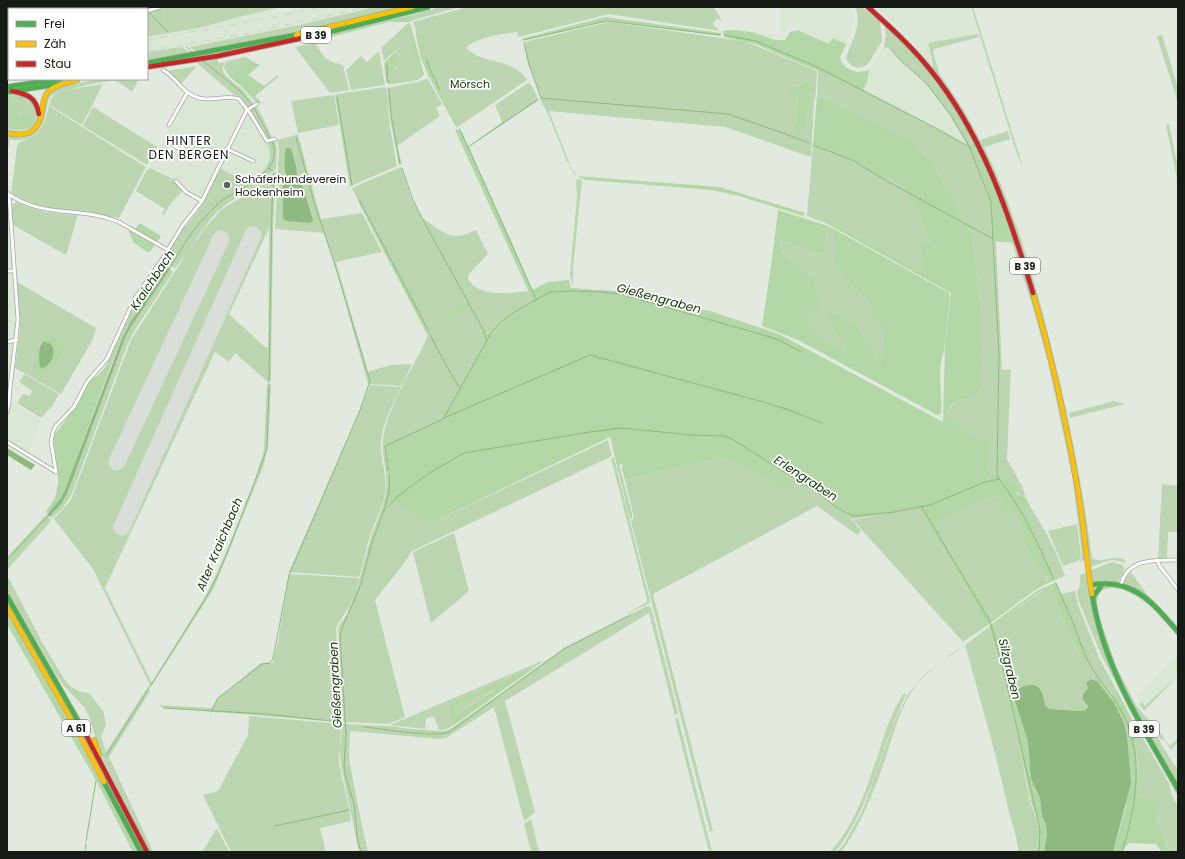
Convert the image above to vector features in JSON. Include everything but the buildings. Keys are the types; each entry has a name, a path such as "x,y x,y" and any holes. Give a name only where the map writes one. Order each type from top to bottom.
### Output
{"main road":[{"name":"B 39","path":"201,56 310,32 412,7"},
{"name":"B 39","path":"148,63 201,56 311,36 428,7"},
{"name":"B 39","path":"868,7 914,49 946,90 968,124 1002,200 1029,279 1060,392 1079,492 1091,585 1098,624 1111,664 1124,693 1178,789"},
{"name":"B 39","path":"148,68 194,57"},
{"path":"7,87 53,80"},
{"path":"10,91 77,80"},
{"path":"7,134 20,136 33,131 40,120 43,103 48,92 56,86 77,80"},
{"path":"7,130 16,132 28,130 37,122 38,116 37,105 32,98 26,94 10,91"},
{"path":"1091,585 1120,585 1137,592 1151,601 1178,632"},
{"path":"1093,597 1098,589 1103,585"},
{"name":"A 61","path":"7,596 102,765 147,852"},
{"name":"A 61","path":"7,607 70,716 141,852"},
{"path":"53,676 65,690"},
{"path":"94,740 102,765"}],"street":[{"path":"148,10 160,7"},
{"path":"163,70 172,76 187,93 204,99 236,98 248,109 267,141 272,140"},
{"path":"169,125 187,93"},
{"path":"7,442 56,472 51,442 55,427 74,407 87,382 107,360 135,298 161,261 182,225 202,201 248,109 256,105"},
{"path":"184,149 181,140 177,137 173,137 171,143 174,147 184,149 197,151 214,150 224,156"},
{"path":"227,149 253,161"},
{"path":"176,181 186,192 202,201"},
{"path":"8,194 28,204 43,209 88,213 110,218 168,250"},
{"path":"7,412 9,402 8,388 18,320 8,194"},
{"path":"7,271 14,271"},
{"path":"7,342 16,340"},
{"path":"1157,560 1159,565 1178,590"},
{"path":"1120,585 1124,576 1129,570 1145,561 1178,560"}],"shaded area":[{"path":"307,7 375,7 251,35 183,48 148,52 148,37 203,27 273,9 274,12 269,13 269,15"},
{"path":"780,7 849,7 854,17 846,44 833,38 829,44 790,23 783,38 722,31 730,30 780,35"},
{"path":"874,7 969,7 978,34 928,43 933,68 910,39 890,19"},
{"path":"412,15 413,20 409,22 389,22 327,38 323,36"},
{"path":"605,17 721,33 721,36 606,21 526,40 521,39"},
{"path":"410,23 424,74 421,78 414,81 421,75 407,24"},
{"path":"415,30 418,34 435,81 459,126 456,127 428,75 421,58"},
{"path":"734,30 752,32 775,40 785,40 790,32 798,30 829,44 833,38 846,44 840,58 845,66 848,69 860,72 869,70 867,82 863,90 968,146 966,148 848,85 816,70 755,44 724,37 723,31"},
{"path":"884,47 891,49 899,59 926,83 950,115 968,146 862,90 867,71"},
{"path":"396,51 398,65 388,74 389,81 398,80 400,83 389,84 386,82 384,63"},
{"path":"250,60 260,65 248,75 264,86 278,75 278,77 255,96 261,102 267,102 259,103 256,102 229,76"},
{"path":"806,83 812,85 811,90 807,90 813,98 814,103 810,103 804,132 794,135 798,98 790,94 790,88 792,85 795,87"},
{"path":"338,94 353,185 350,187 335,95"},
{"path":"7,95 10,96 13,106 18,106 22,112 17,113 19,118 24,114 26,117 32,119 33,122 24,129 7,127"},
{"path":"186,95 197,102 237,101 246,113 250,114 268,143 270,154 269,162 260,175 248,183 202,200 165,173 150,166"},
{"path":"817,95 911,140 933,164 956,204 961,218 972,234 980,303 981,389 967,399 952,404 947,411 948,414 963,429 992,445 987,464 989,472 1001,475 1017,487 1016,494 1026,498 1031,508 1022,514 1039,544 1054,580 1035,590 985,627 981,612 943,547 938,543 920,507 853,519 808,488 805,490 796,484 784,490 725,457 625,480 622,469 623,464 619,465 632,514 632,518 630,519 610,437 431,523 424,522 393,501 383,511 389,487 389,475 384,449 385,446 442,419 486,340 469,310 465,308 445,319 444,314 461,306 466,301 464,298 466,297 485,332 491,335 501,324 533,301 455,130 460,129 532,290 548,282 569,280 571,288 615,291 646,296 713,312 779,334 943,422 945,346 951,293 826,223 807,216 807,214 842,228 925,274 921,246 923,243 930,243 917,210 901,185 886,176 876,176 865,171 850,158 813,144","holes":["993,496 1005,498 999,507 1009,507 1012,510 1012,515 1020,521 1026,546 1044,577 1048,577 1047,581 1040,582 1028,591 1021,600 993,619 946,544 937,523 960,510"]},
{"path":"296,135 298,135 323,227 321,227"},
{"path":"974,144 997,196 1013,243 992,241 991,202 984,181 968,146"},
{"path":"286,148 291,149 296,166 297,175 291,178 286,176 285,173 284,162"},
{"path":"577,176 719,187 805,213 803,216 739,196 712,190 586,180"},
{"path":"289,182 291,184 295,183 302,185 313,220 310,223 287,221 283,219 283,185"},
{"path":"7,205 13,273 15,326 7,390"},
{"path":"778,210 828,226 824,254 805,250 780,240 781,251 814,278 818,301 817,310 808,314 810,327 814,333 824,341 843,351 847,349 826,318 830,311 856,327 880,363 882,355 883,329 873,318 866,298 847,278 836,263 834,254 834,229 949,293 950,297 944,351 940,366 941,414 937,415 798,340 762,326"},
{"path":"140,223 161,236 157,242 135,229"},
{"path":"128,230 155,245 149,253 134,243"},
{"path":"382,240 433,336 428,336 379,242"},
{"path":"168,267 170,269 132,325 125,338 67,494 62,503 49,517 47,515 64,492 122,339 130,323"},
{"path":"47,332 66,347 54,365 42,373 39,373 35,370 35,358 40,345 40,367 42,369 50,364 54,354 54,347 49,342 41,343"},
{"path":"43,342 52,345 53,354 50,363 42,368 40,367 39,353"},
{"path":"107,364 110,368 65,489 60,499 48,514 46,512 55,498 58,484 54,435 79,403 89,381 98,375"},
{"path":"7,390 12,402 41,420 27,457 7,445"},
{"path":"7,448 35,465 31,470 7,455"},
{"path":"1056,582 1085,654 1080,656 1069,632 1065,627 1052,589 1045,589 1038,593 995,624 1012,687 1015,692 1014,699 1028,742 1031,770 1040,798 1042,816 1046,825 1047,833 1044,852 1037,852 1039,832 1037,818 1031,802 1017,732 989,626 1037,591"},
{"path":"7,613 72,728 137,852 133,852 97,782 7,624"},
{"path":"1178,655 1178,676 1145,707 1138,698"},
{"path":"538,665 454,725 447,704","holes":["495,690 456,715 454,707"]},
{"path":"1096,674 1112,695 1118,692 1131,718 1135,733 1138,783 1137,799 1161,801 1157,817 1169,852 1161,851 1156,844 1128,843 1122,852 1113,852 1126,806 1123,721 1107,694 1097,681 1091,679"},
{"path":"1091,679 1097,681 1114,703 1123,721 1127,737 1131,783 1113,852 1044,852 1047,833 1046,825 1042,816 1040,798 1031,778 1028,742 1013,695 1017,690 1024,686 1031,685 1038,687 1041,690 1045,705 1049,709 1082,711 1087,709 1088,706 1083,700 1083,695 1088,688 1086,683"},
{"path":"496,697 498,701 451,732 439,734 411,733 411,729 446,731"}],"green space":[{"path":"167,7 282,7 203,27 148,37 148,12"},
{"path":"375,7 402,7 273,38 195,51 190,47 299,25"},
{"path":"439,7 460,7 413,20 412,15"},
{"name":"Mörsch","path":"467,7 714,7 722,21 717,19 713,23 714,26 720,31 609,14 519,37 517,32 476,41 466,48 480,57 506,64 518,70 527,80 459,126 435,81 413,22"},
{"path":"855,7 862,7 880,21 882,41 868,64 858,68 852,66 846,58 857,26 858,20"},
{"path":"971,7 973,7 1023,167 1017,154"},
{"path":"609,22 742,41 817,72 815,102 813,97 801,84 795,87 795,96 798,98 794,135 804,132 810,103 814,103 811,157 725,127 549,111 570,165 577,176 575,175 566,159 549,116 540,99 541,97 528,64 524,42"},
{"path":"407,24 422,75 414,81 400,83 398,80 389,81 388,74 396,68 398,57 396,51 402,45 384,61 381,48"},
{"path":"887,25 942,86 975,142 996,188 1028,281 1049,354 1074,471 1085,559 1080,562 1082,555 1072,475 1048,362 1033,308 997,196 974,145 991,202 992,241 996,242 1002,370 1011,369 1007,459 1022,486 1026,498 1017,494 1002,476 989,472 987,464 992,445 960,427 954,422 947,411 953,404 967,399 980,339 980,303 972,234 961,218 956,204 933,164 911,140 817,95 818,72 816,70 848,85 966,148 968,146 950,115 926,83 899,59 891,49 884,47 886,35 885,27"},
{"path":"978,34 979,37 934,49 933,52 939,73 965,112 980,140 1008,131 1010,139 984,147 1001,185 1016,225 1041,306 1071,431 1088,526 1092,558 1100,560 1121,558 1125,560 1125,563 1111,560 1091,567 1076,466 1063,404 1004,200 988,160 971,127 933,68 928,43"},
{"path":"1162,35 1178,88 1178,103 1157,36"},
{"path":"315,43 328,60 343,65 349,90 330,93 295,47"},
{"path":"182,47 190,53 148,60 148,52"},
{"path":"379,51 385,85 351,90 346,70 361,56 367,62"},
{"path":"246,57 250,60 229,76 224,68 225,63 227,61"},
{"path":"217,58 219,63 224,62 223,71 226,76 244,91 254,104 249,107 246,106 241,98 234,95 196,62"},
{"path":"197,66 181,84 167,71"},
{"path":"428,79 442,104 436,108 440,116 397,146 402,164 399,165 391,124 387,88"},
{"path":"98,80 138,80 132,92 119,83 109,81 71,89 51,96 48,101 44,120 39,130 26,139 10,139 7,155 7,136 21,138 36,130 41,109 46,97 50,92 72,84"},
{"path":"530,83 539,100 469,147 502,122 495,105"},
{"path":"103,84 82,125 49,105 53,96 62,91"},
{"path":"385,87 387,90 390,127 397,166 353,185 338,94"},
{"path":"16,94 33,100 37,113 36,121 31,128 22,130 21,117 19,118 16,113 21,112 13,106 10,96 7,95"},
{"path":"334,95 339,125 298,133 291,101"},
{"path":"49,106 146,167 119,218 90,212 44,208 25,202 11,194 18,143 31,137 40,130"},
{"path":"256,106 273,139 268,141 249,110"},
{"path":"93,107 157,147 147,165 83,126"},
{"path":"1169,124 1178,168 1178,184 1166,125"},
{"path":"7,127 22,130 17,130 7,129"},
{"path":"296,135 313,199 323,226 321,219 362,213 382,252 336,262 368,372 390,365 412,364 402,386 368,384 334,262 324,233 275,229 279,150 277,140"},
{"path":"275,141 277,149 276,169 258,186 231,201 217,212 206,225 186,255 204,229 222,209 257,188 276,170 273,228 271,380 267,381 235,353 229,362 215,352 105,588 152,683 209,590 255,481 264,450 267,383 271,384 268,444 264,465 213,590 151,687 93,569 54,519 71,500 131,340 185,256 175,268 166,264 164,258 183,225 186,226 198,211 196,209 203,202 219,168 248,183 260,174 268,164 270,155 268,142","holes":["269,228 268,347 265,347 229,314"]},
{"path":"813,144 850,158 865,171 876,176 886,176 901,185 917,210 930,244 924,260 925,275 842,228 807,214"},
{"path":"401,167 412,200 423,220 424,219 445,233 454,236 463,235 476,230 488,254 469,274 468,278 472,284 478,289 495,293 529,291 533,301 501,324 491,335 485,332 466,297 461,306 444,314 445,319 465,308 469,310 486,340 442,419 385,446 384,449 389,475 389,487 385,511 393,501 424,522 431,523 608,440 612,456 412,551 375,600 405,717 388,724 343,722 338,627 346,616 355,594 349,607 336,627 341,722 163,708 159,705 212,708 218,698 261,663 273,663 289,574 359,578 356,593 372,534 385,497 387,484 383,455 384,433 397,396 428,336 432,336 382,241 379,242 358,201 360,200 354,187"},
{"path":"150,168 173,179 184,190 171,203 163,216 162,214 165,209 136,191 147,170"},
{"path":"578,179 582,180 573,267 573,287 570,275 577,196 576,181"},
{"path":"17,202 47,212 78,215 66,255 13,225 12,207 14,203"},
{"path":"828,226 834,229 834,254 866,298 873,318 883,329 882,355 880,364 860,333 839,316 830,311 826,318 847,349 843,351 816,336 812,332 807,322 807,313 814,278 794,263 781,250 780,240 805,250 824,254"},
{"path":"166,266 168,267 126,330 110,368 107,364 136,300 151,278 160,273"},
{"path":"170,269 172,274 136,328 128,343 71,496 61,510 52,518 50,516 62,503 67,494 123,343 132,325"},
{"path":"17,282 96,328 93,339 61,394 15,368 20,328"},
{"path":"24,374 59,394 51,408 42,403 50,408 41,418 17,403 23,394 30,396 32,391 19,382"},
{"path":"370,385 401,387 387,417 382,434 381,450 385,476 385,492 381,508 369,538 359,577 289,572 349,437"},
{"path":"1114,401 1125,404 1070,418 1069,413"},
{"path":"725,457 784,490 796,484 805,490 808,488 850,517 861,531 857,535 817,506 653,594 713,831 710,832 631,521 634,518 625,480"},
{"path":"611,458 614,458 650,601 650,603 624,615 647,602 647,600"},
{"path":"1162,484 1178,486 1177,532 1168,532 1167,559 1158,559"},
{"path":"993,496 1005,498 999,506 1009,507 1012,510 1012,515 1020,521 1026,546 1044,577 1048,577 1046,581 1035,587 1016,604 994,620 946,544 937,523 960,510"},
{"path":"920,506 938,543 943,547 981,612 985,627 963,642 853,520"},
{"path":"1031,508 1050,541 1065,576 1054,580 1039,544 1022,513"},
{"path":"46,515 50,519 50,522 7,570 7,557"},
{"path":"1077,524 1081,557 1078,561 1063,566 1048,531"},
{"path":"454,533 469,591 431,623 413,552"},
{"path":"1113,562 1122,565 1125,569 1118,582 1095,583 1093,581 1091,570"},
{"path":"1130,571 1152,601 1124,584 1123,580"},
{"path":"1087,573 1098,631 1129,705 1178,793 1178,797 1102,657 1078,599 1077,592 1080,585 1080,575"},
{"path":"7,575 42,642 64,679 71,687 81,692 89,693 103,711 106,724 101,737 106,752 148,687 150,691 109,757 153,852 150,852 101,756 90,719 85,708 64,686 57,676 7,590"},
{"path":"1111,587 1129,591 1151,604 1148,604 1125,591 1113,588 1101,591 1098,594 1097,602 1099,616 1117,668 1137,707 1149,720 1164,749 1178,770 1178,786 1124,691 1105,645 1096,607 1096,594 1100,588"},
{"path":"1045,589 1052,589 1065,627 1069,632 1080,656 1085,654 1061,594 1075,591 1078,605 1100,660 1118,692 1113,695 1096,674 1088,681 1086,685 1088,688 1083,700 1088,706 1087,709 1082,711 1049,709 1034,686 1024,686 1015,692 1012,687 995,624"},
{"path":"647,606 651,607 678,713 675,716 649,613 505,701 535,812 524,821 494,707 446,738 439,739 350,731 350,764 368,852 359,852 341,765 340,749 342,724 389,726 411,729 411,733 439,734 463,724 498,701 496,697 564,648"},
{"path":"989,627 1017,732 1030,802 1039,832 1037,852 1018,852 1016,835 1009,814 988,726 965,645"},
{"path":"962,648 943,661 956,651"},
{"path":"544,660 538,665 447,704 454,725 449,728 439,730 434,717 426,718 425,729 390,725"},
{"path":"943,661 929,672 911,692 899,717 878,778 862,817 841,852 837,852 844,844 862,812 894,723 908,694 924,675"},
{"path":"1178,676 1144,711 1139,704 1141,702 1145,706"},
{"path":"497,688 456,715 454,707"},
{"path":"904,693 906,695 858,816 848,834 835,852 830,852 847,830 853,818 870,779 889,722"},
{"path":"249,716 341,724 339,764 351,821 320,828 326,852 231,852 203,795 218,791 248,735"},
{"path":"678,717 712,852 709,852 675,719"},
{"path":"1131,718 1169,783 1171,793 1178,807 1178,852 1169,852 1167,843 1160,829 1157,816 1137,799 1137,758"},
{"path":"1152,721 1170,746 1177,739 1178,741 1171,750 1165,740 1161,740"},
{"path":"531,819 539,852 531,852 524,824"},
{"path":"217,828 229,852 202,852"}],"waterway":[{"name":"Kraichbach","path":"149,12 168,32"},
{"path":"523,40 607,21 720,35"},
{"path":"724,35 756,41 817,67 968,146"},
{"path":"524,43 529,64 541,98 728,114 809,143"},
{"name":"Kraichbach","path":"187,47 192,52"},
{"name":"Erlengraben","path":"384,511 397,497 414,484 431,472 464,453 621,428 691,435 724,436 730,438 816,492 840,509 855,516 894,512 930,505 985,482 999,479 997,475 999,355 991,202 969,146 950,114 926,83 899,59 891,49"},
{"name":"Kraichbach","path":"202,60 239,90 252,105"},
{"path":"427,60 440,90"},
{"path":"387,65 388,83"},
{"path":"389,89 391,115 400,164"},
{"path":"337,97 352,185"},
{"path":"536,299 468,147 537,100"},
{"name":"Kraichbach","path":"254,108 270,138"},
{"path":"460,130 468,147"},
{"path":"211,712 218,698 262,664 269,663 273,659 289,575 360,410 370,381 314,202 296,137"},
{"name":"Kraichbach","path":"169,269 191,235 215,207 224,199 260,177 268,169 273,161 274,152 272,141"},
{"path":"813,145 852,160 883,179 993,239"},
{"name":"Kraichbach","path":"269,168 273,171"},
{"path":"402,168 413,200 484,331 486,339"},
{"name":"Alter Kraichbach","path":"269,382 272,205 274,173"},
{"path":"353,188 428,330"},
{"name":"Gießengraben","path":"388,470 385,446 443,419 491,333 502,321 516,311 550,292 574,291 620,294 770,337 779,340 801,352"},
{"path":"430,335 459,387"},
{"path":"444,418 590,355 767,403 822,423"},
{"name":"Alter Kraichbach","path":"106,756 204,601 218,575 267,449 269,386"},
{"name":"Gießengraben","path":"361,852 357,837 354,804 344,766 346,736 340,636 361,584 371,546 384,511 388,493 389,475"},
{"path":"999,479 1023,515 1054,580"},
{"name":"Silzgraben","path":"921,506 990,622 1005,676 1040,830 1039,852"},
{"name":"Kraichbach","path":"7,560 48,516"},
{"path":"1056,583 1083,650 1093,670 1118,705 1133,740 1136,759 1135,796 1132,815 1122,852"},
{"path":"365,727 420,734 441,734 449,732 564,649 630,615"},
{"path":"164,708 266,714 340,722"},
{"name":"Alter Kraichbach","path":"86,841 96,781"},
{"path":"275,826 349,810"},
{"name":"Alter Kraichbach","path":"85,852 86,844"}],"runway":[{"path":"122,527 253,235"},
{"path":"117,462 221,239"}],"railway":[{"path":"148,40 279,16 319,7"},
{"path":"148,51 250,33 368,7"}],"traffic: fast":[{"path":"321,34 428,7"},
{"path":"148,63 296,35"},
{"path":"7,87 53,80"},
{"path":"7,92 58,84"},
{"path":"1091,585 1119,585 1131,589 1141,595 1160,611 1178,632"},
{"path":"1093,597 1101,586"},
{"path":"1092,594 1097,621 1115,671 1138,719 1178,789"},
{"path":"7,596 85,733"},
{"path":"104,782 141,852"}],"traffic: slow":[{"path":"296,35 412,7"},
{"path":"7,133 18,135 28,133 33,130 39,122 44,101 48,92 58,85 77,80"},
{"path":"1033,293 1053,367 1069,441 1080,504 1092,594"},
{"path":"7,607 76,728 104,782"},
{"path":"94,740 99,755"}],"traffic: jam":[{"path":"868,7 899,36 928,67 947,92 964,119 979,146 992,175 1014,234 1033,293"},
{"path":"148,67 218,56 321,34"},
{"path":"12,91 22,93 30,97 36,104 39,114"},
{"path":"85,733 147,852"}],"place":[{"name":"Schäferhundeverein Hockenheim","path":"227,185"}],"district":[{"name":"HINTER DEN BERGEN","path":"189,147"}]}
